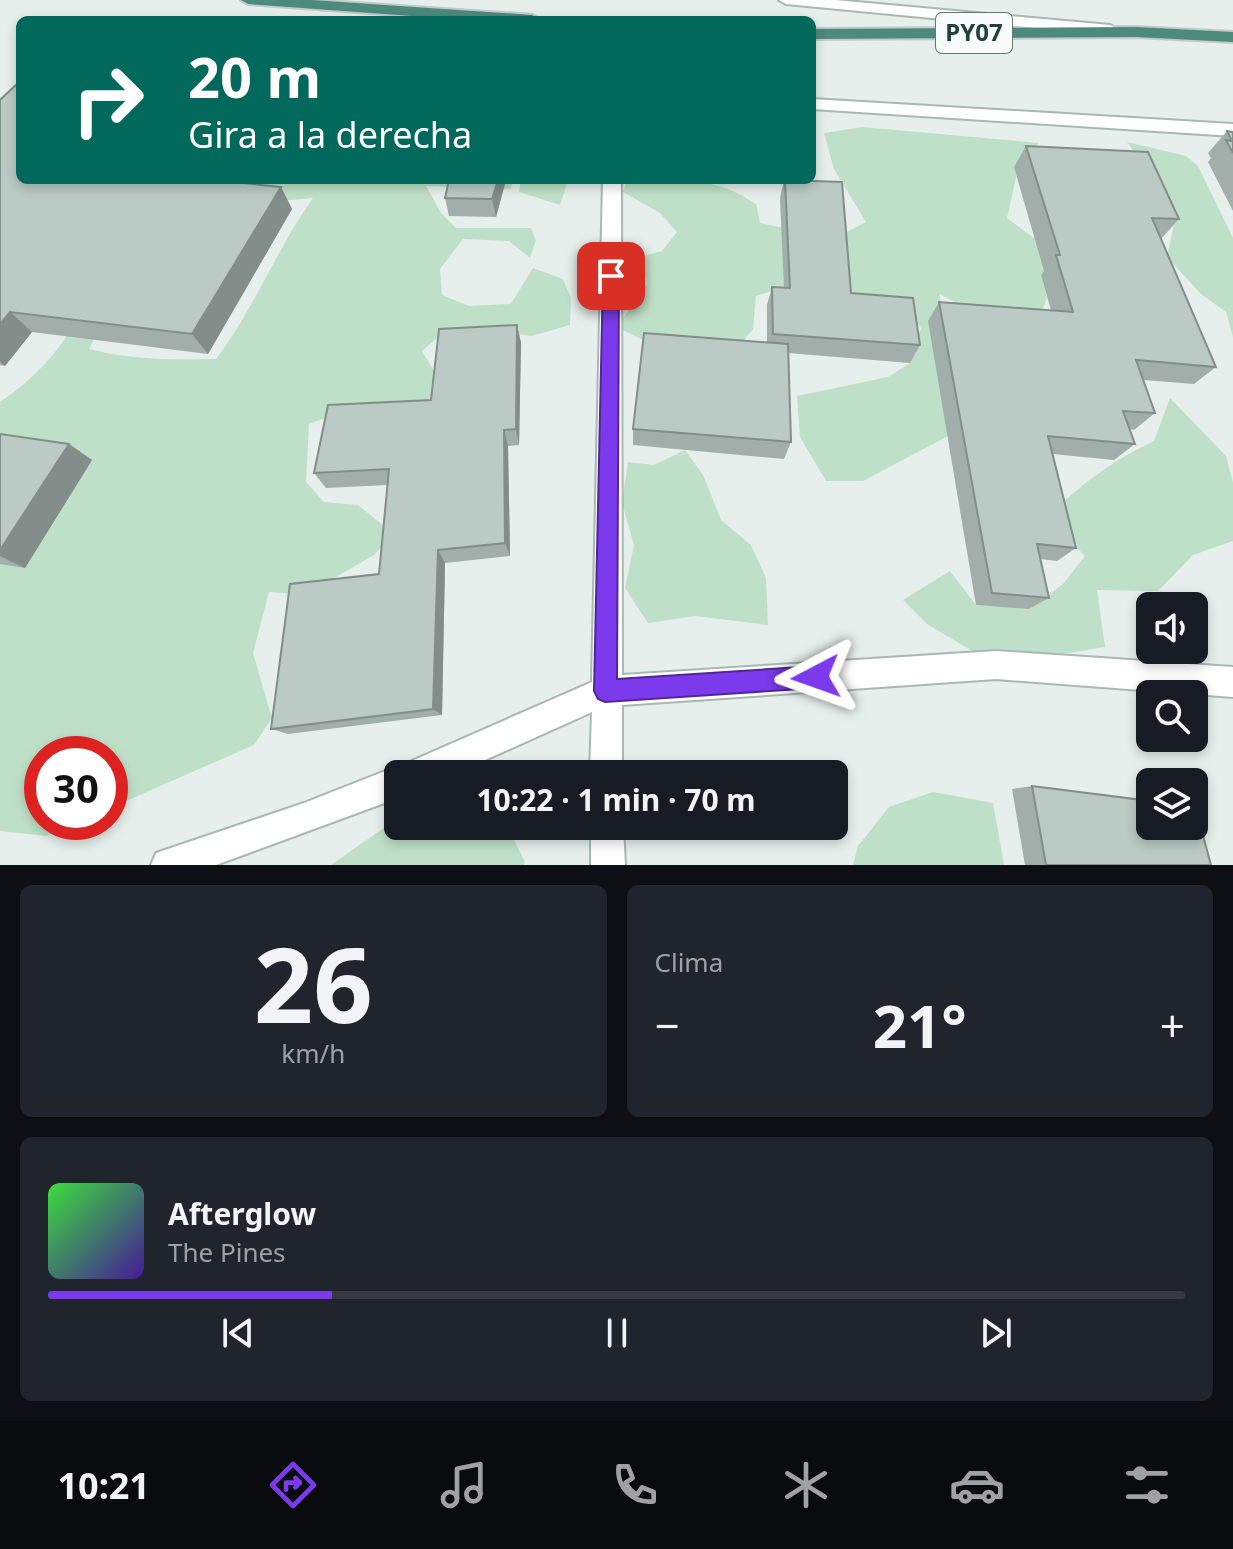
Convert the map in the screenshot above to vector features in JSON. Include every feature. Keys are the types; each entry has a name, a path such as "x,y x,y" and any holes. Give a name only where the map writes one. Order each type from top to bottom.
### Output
{"highway":[{"path":"248,0 475,16"},
{"name":"PY07","path":"816,34 1136,32 1233,37"}],"street":[{"path":"786,0 1136,32"},
{"path":"816,104 1233,130"},
{"path":"606,760 612,184"},
{"path":"450,760 605,691 996,665 1233,682"},
{"path":"168,865 304,819 384,788"},
{"path":"607,840 608,865"}],"green space":[{"path":"862,127 1039,143 1021,156 1007,218 1070,265 1041,275 1047,297 1039,321 977,313 939,294 971,424 863,481 826,481 800,437 797,396 888,377 910,363 921,328 905,306 785,287 756,296 753,329 739,346 647,342 617,327 647,284 639,257 662,251 677,232 660,213 623,192 626,184 712,184 756,204 760,223 835,238 866,222 834,169 824,133"},
{"path":"1127,142 1186,156 1198,166 1233,238 1233,337 1226,312 1201,294 1167,257 1177,211"},
{"path":"220,184 512,184 510,189 426,186 441,213 456,228 531,228 536,240 530,258 509,241 463,239 440,269 442,295 469,306 511,304 533,268 563,279 571,298 570,325 532,336 490,330 444,332 422,351 441,383 424,405 357,406 309,424 306,482 324,502 358,505 394,534 374,555 305,595 269,592 253,653 272,718 254,745 128,800 128,736 24,736 24,834 0,831 0,402 46,363 79,314 106,315 89,349 136,357 216,359 313,198 280,201"},
{"path":"520,184 567,184 560,205 519,192"},
{"path":"1170,398 1226,456 1233,483 1233,541 1193,555 1158,591 1097,590 1105,647 996,665 927,624 903,600 950,571 976,605 1030,609 1063,584 1085,556 1047,518 1097,475 1154,441"},
{"path":"685,450 703,475 721,520 751,545 766,578 768,625 695,616 648,623 625,588 634,545 622,503 628,462 654,465"},
{"path":"933,792 993,803 1004,865 853,865 858,846 889,807"},
{"path":"384,828 384,840 514,840 525,862 524,865 331,865"}],"building":[{"path":"16,85 16,184 253,184 281,187 192,334 10,312 0,324 0,100"},
{"path":"1227,131 1233,132 1233,153 1226,140 1232,141"},
{"path":"1026,146 1148,152 1179,219 1152,218 1216,367 1136,360 1155,413 1123,411 1135,444 1048,436 1076,548 1037,544 1049,598 992,593 939,302 1073,312 1056,255 1060,255"},
{"path":"842,182 851,293 913,298 920,345 773,334 772,287 790,288 785,184"},
{"path":"448,184 497,184 492,199 445,198"},
{"path":"517,325 516,429 504,430 505,543 438,550 433,709 271,729 290,584 379,574 389,469 314,473 328,405 431,400 439,329"},
{"path":"644,333 788,344 791,442 633,429"},
{"path":"0,434 69,444 0,550"},
{"path":"1032,786 1136,799 1136,840 1204,840 1211,865 1046,865"}],"route":[{"path":"611,276 605,691 816,677"}]}
